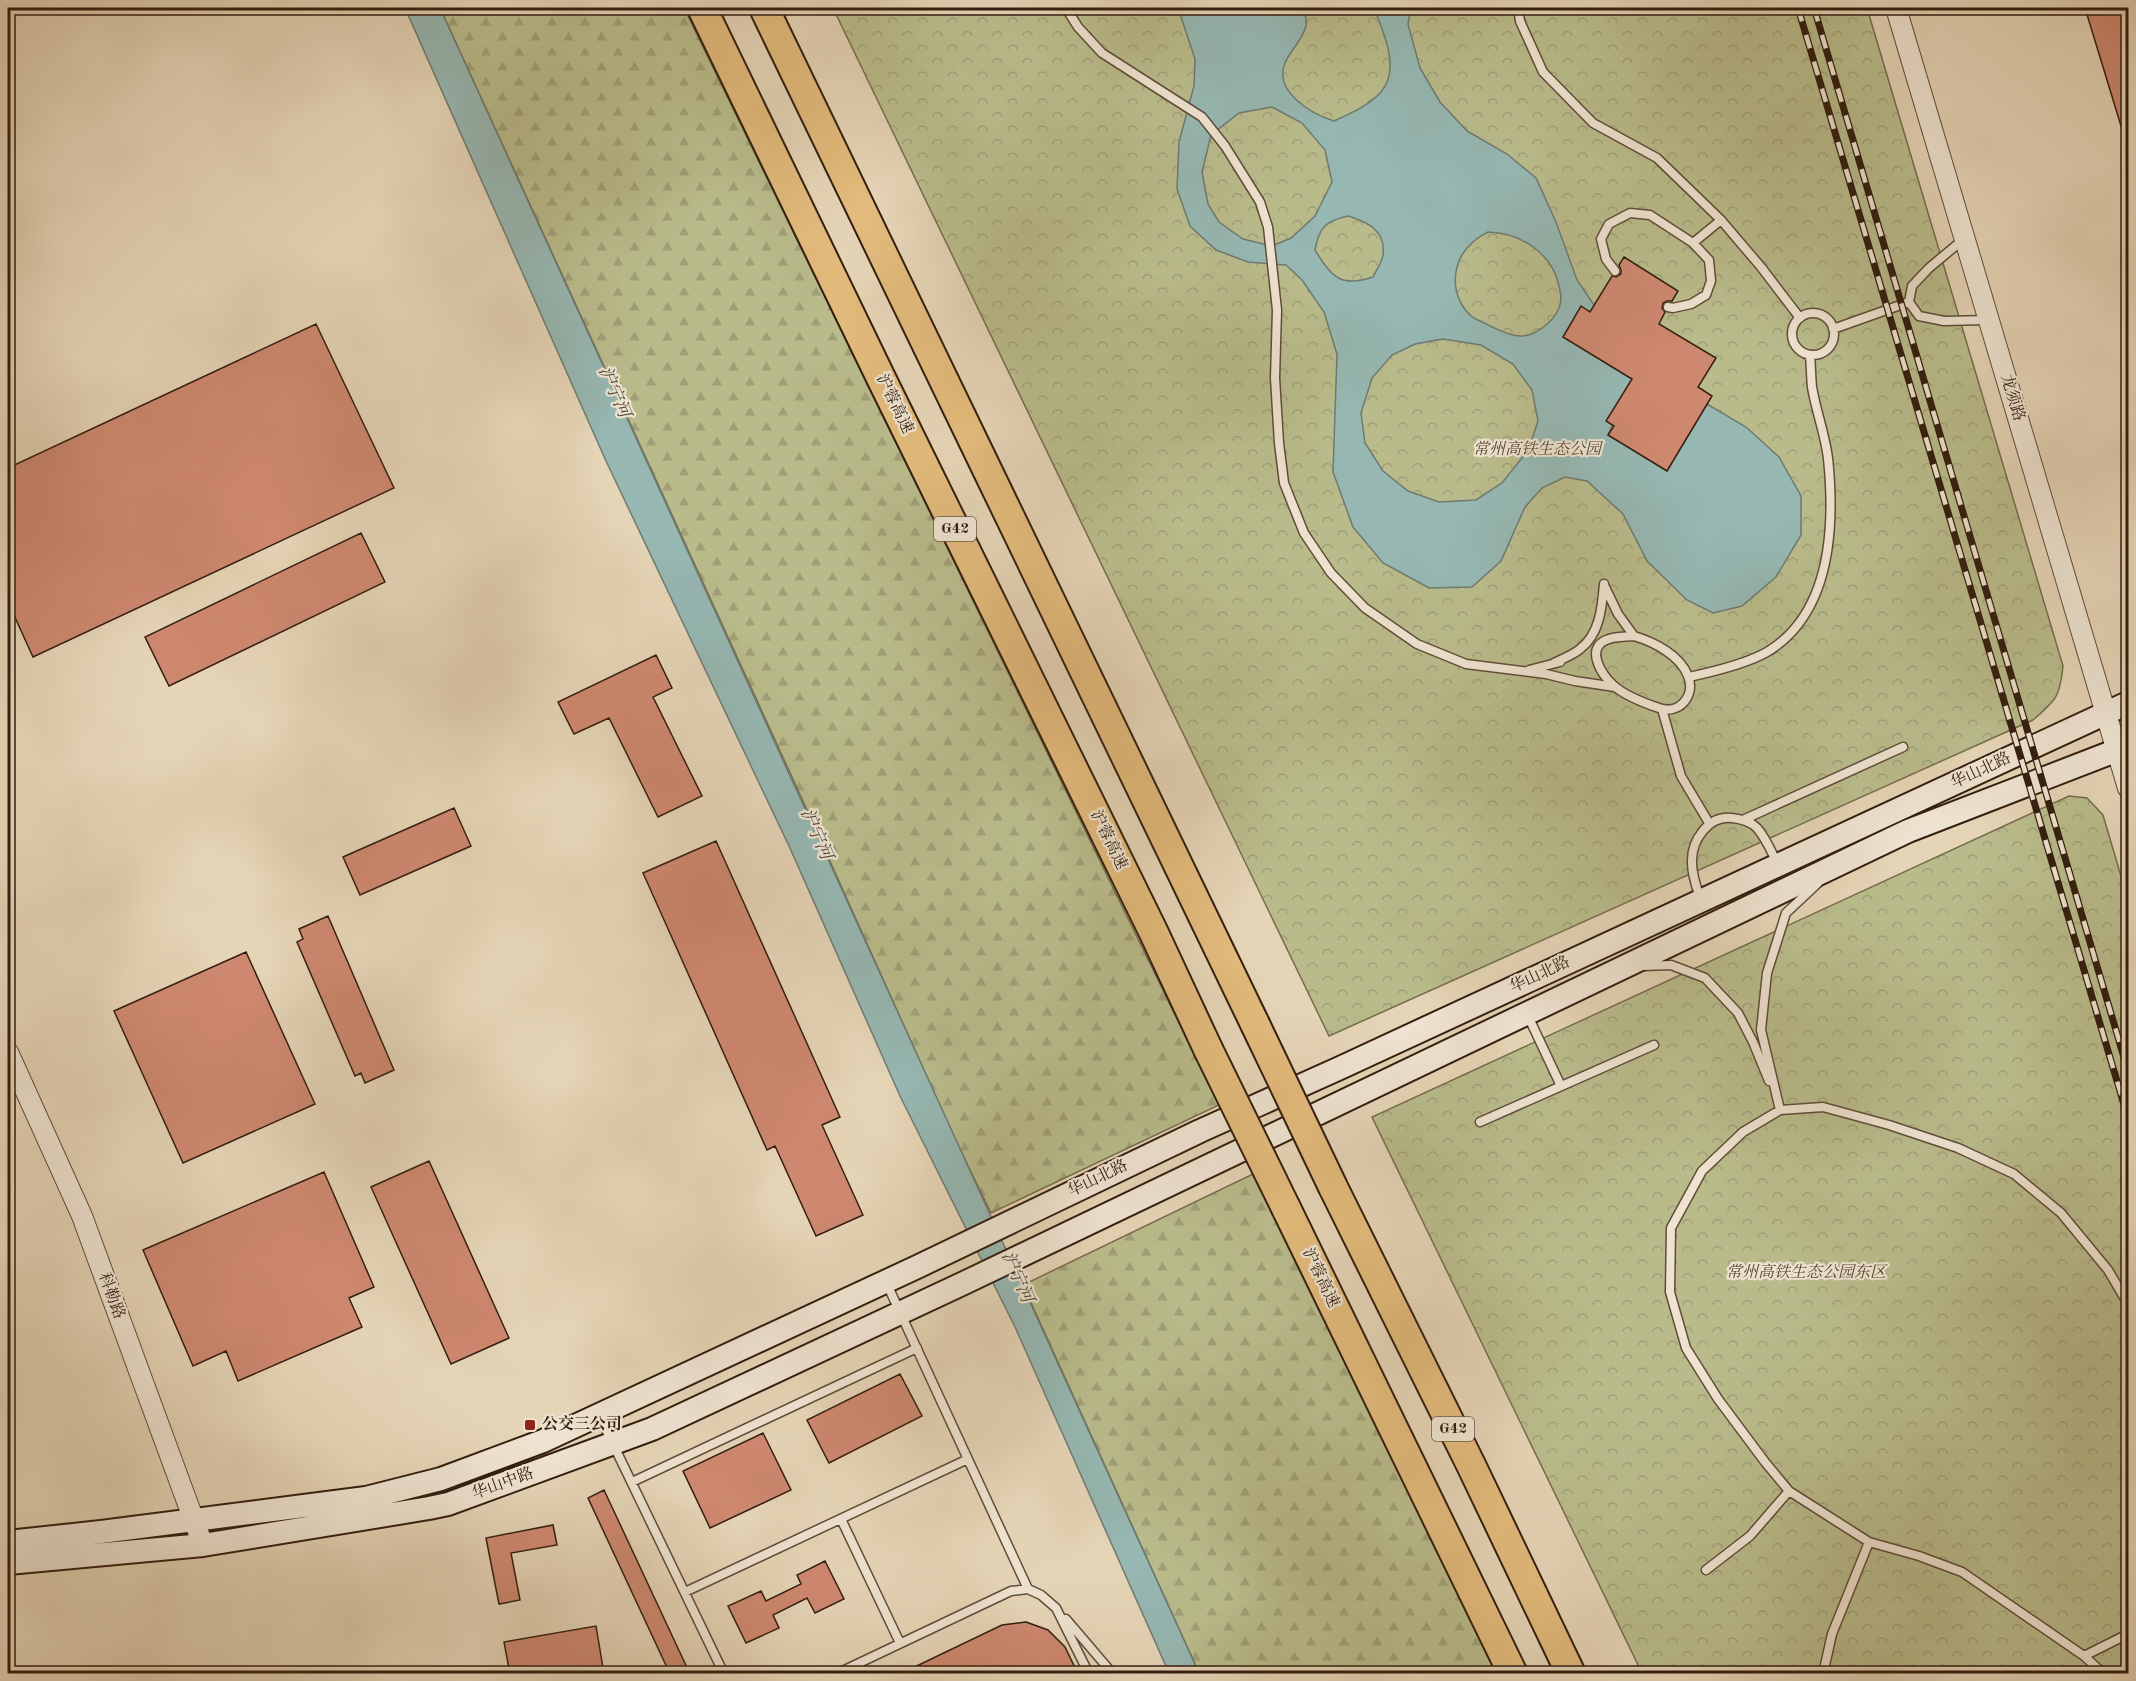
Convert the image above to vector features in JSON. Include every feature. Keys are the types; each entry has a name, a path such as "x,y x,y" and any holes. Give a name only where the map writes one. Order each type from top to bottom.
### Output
{"highway":[{"name":"沪蓉高速","path":"702,8 1513,1674"},
{"name":"G42","path":"764,8 1332,1187 1466,1454 1571,1674"}],"main road":[{"name":"华山北路","path":"952,1249 1200,1131 2128,704"},
{"name":"华山北路","path":"964,1283 1908,831 2123,748"},
{"name":"华山中路","path":"8,1542 366,1498 441,1479 543,1441 952,1249"},
{"name":"华山中路","path":"8,1563 202,1545 448,1504 652,1429 964,1283"}],"street":[{"name":"龙须路","path":"1896,8 2106,714 2123,748 2128,788"},
{"name":"科勒路","path":"8,1052 82,1216 202,1545"}],"lane":[{"path":"1066,8 1078,27 1102,53 1202,117 1225,146 1260,202 1268,227 1277,310 1275,378 1284,483 1304,533 1331,573 1365,608 1417,644 1466,664 1525,670 1614,687 1662,709 1673,710 1684,703 1690,691 1689,677 1669,653 1657,645 1634,636 1604,640 1563,661 1525,670"},
{"path":"1518,8 1520,21 1543,72 1593,123 1657,158 1721,220 1800,318"},
{"path":"1615,271 1606,259 1601,239 1609,224 1630,213 1650,215 1693,243 1709,260 1711,281 1706,295 1691,304 1668,307"},
{"path":"1693,243 1721,220"},
{"path":"1965,238 1929,268 1912,286 1909,302 1919,316 1944,321 1989,320"},
{"path":"1833,329 1909,302"},
{"path":"1805,315 1819,315 1830,322 1833,329 1834,336 1829,348 1817,355 1803,353 1794,343 1792,330 1800,318 1805,315"},
{"path":"1689,677 1719,670 1766,652 1799,625 1822,580 1830,528 1828,458 1812,386 1810,355"},
{"path":"1614,687 1593,657 1592,648 1602,610 1604,584 1618,614 1634,636"},
{"path":"1554,663 1580,649 1594,634"},
{"path":"1596,660 1597,649 1604,640"},
{"path":"1662,709 1681,776 1709,823"},
{"path":"1745,819 1903,747"},
{"path":"1701,900 1693,879 1691,860 1696,840 1709,823 1721,816 1745,819 1757,828 1778,865"},
{"path":"1780,1110 1761,1030 1767,973 1786,913 1835,866"},
{"path":"1624,967 1671,965 1705,978 1738,1013 1753,1042 1780,1110"},
{"path":"1527,1013 1561,1086"},
{"path":"1480,1122 1654,1045"},
{"path":"2104,1674 2084,1656 1962,1572 1919,1556 1869,1542 1790,1491 1764,1462 1718,1399 1686,1348 1670,1292 1671,1228 1702,1171 1743,1132 1780,1110 1823,1107 1889,1125 1958,1148 2014,1174 2061,1213 2108,1270 2128,1304"},
{"path":"886,1281 1028,1590"},
{"path":"632,1482 917,1348"},
{"path":"599,1415 724,1674"},
{"path":"685,1592 968,1459"},
{"path":"1706,1570 1750,1536 1790,1491"},
{"path":"841,1519 900,1643"},
{"path":"1823,1674 1832,1634 1869,1542"},
{"path":"836,1674 1011,1591 1028,1590 1041,1595 1056,1608 1113,1674"},
{"path":"1056,1608 1089,1674"},
{"path":"2084,1656 2128,1634"}],"green space":[{"path":"440,8 684,8 1219,1105 991,1213 954,1137"},
{"name":"常州高铁生态公园","path":"833,8 1867,8 2063,666 2056,697 2033,720 1329,1036"},
{"name":"常州高铁生态公园东区","path":"2069,796 2087,798 2103,815 2128,900 2128,1673 1642,1673 1372,1117"},
{"path":"1255,1173 1497,1673 1199,1673 1023,1285"}],"water":[{"name":"沪宁河","path":"405,8 440,8 1199,1673 1169,1673 1015,1327 900,1096 789,846 606,461"},
{"path":"1178,8 1304,8 1306,26 1285,63 1284,83 1289,92 1306,107 1334,121 1371,101 1387,83 1390,61 1382,28 1374,8 1411,8 1408,24 1420,68 1440,102 1467,131 1507,154 1536,178 1556,222 1577,280 1594,305 1591,312 1581,307 1563,337 1632,379 1608,435 1667,471 1707,404 1746,427 1779,457 1801,496 1801,535 1776,577 1742,606 1713,613 1687,600 1647,561 1623,514 1587,481 1565,477 1542,488 1525,507 1501,561 1472,587 1429,588 1383,563 1353,527 1333,472 1337,354 1324,312 1302,280 1286,265 1248,262 1216,250 1190,226 1177,189 1179,142 1194,86 1195,59","holes":["1272,107 1302,123 1325,150 1332,182 1315,216 1291,238 1272,246 1243,239 1219,222 1208,204 1202,172 1211,135 1239,113","1348,216 1362,221 1379,234 1382,240 1383,255 1373,277 1353,281 1338,278 1326,267 1315,250 1321,230 1340,218","1488,232 1512,236 1533,247 1550,264 1555,274 1561,300 1553,318 1538,331 1520,336 1508,334 1474,318 1463,307 1455,278 1460,258 1475,241","1443,339 1481,345 1513,364 1532,390 1538,421 1529,449 1502,483 1476,500 1439,502 1408,491 1383,471 1365,443 1361,413 1372,378 1392,355 1415,344"]}],"building":[{"path":"2085,8 2124,8 2128,21 2128,138 2125,139"},
{"path":"1624,257 1678,291 1672,301 1663,303 1662,308 1665,312 1659,324 1716,358 1698,387 1712,396 1667,471 1608,435 1614,426 1606,421 1632,379 1563,337 1581,306 1590,312 1612,276 1616,277 1621,274 1619,265"},
{"path":"316,324 394,488 33,657 8,602 8,468"},
{"path":"361,533 385,582 169,686 145,637"},
{"path":"656,655 672,688 653,697 702,796 658,817 609,718 574,734 558,702"},
{"path":"454,808 471,846 360,895 343,857"},
{"path":"716,841 840,1117 822,1125 863,1215 816,1236 775,1146 767,1150 643,873"},
{"path":"328,916 394,1070 365,1083 361,1073 355,1076 297,942 303,939 299,929"},
{"path":"246,952 315,1104 183,1163 114,1011"},
{"path":"429,1161 509,1338 451,1364 371,1187"},
{"path":"324,1172 374,1287 349,1298 362,1327 238,1381 226,1351 193,1366 143,1250"},
{"path":"900,1374 922,1416 829,1463 807,1420"},
{"path":"763,1433 791,1490 710,1528 683,1471"},
{"path":"604,1490 690,1674 670,1674 588,1498"},
{"path":"553,1525 557,1545 511,1553 520,1600 499,1604 486,1538"},
{"path":"825,1561 844,1599 815,1613 807,1598 773,1615 779,1628 746,1643 728,1606 761,1591 766,1601 801,1584 797,1575"},
{"path":"1026,1622 1048,1630 1065,1647 1078,1674 900,1674 1002,1625"},
{"path":"596,1626 604,1674 510,1674 504,1642"}],"railway":[{"path":"1798,8 2128,1118"},
{"path":"1814,8 2128,1071"}],"place":[{"name":"公交三公司","path":"530,1425"}]}
